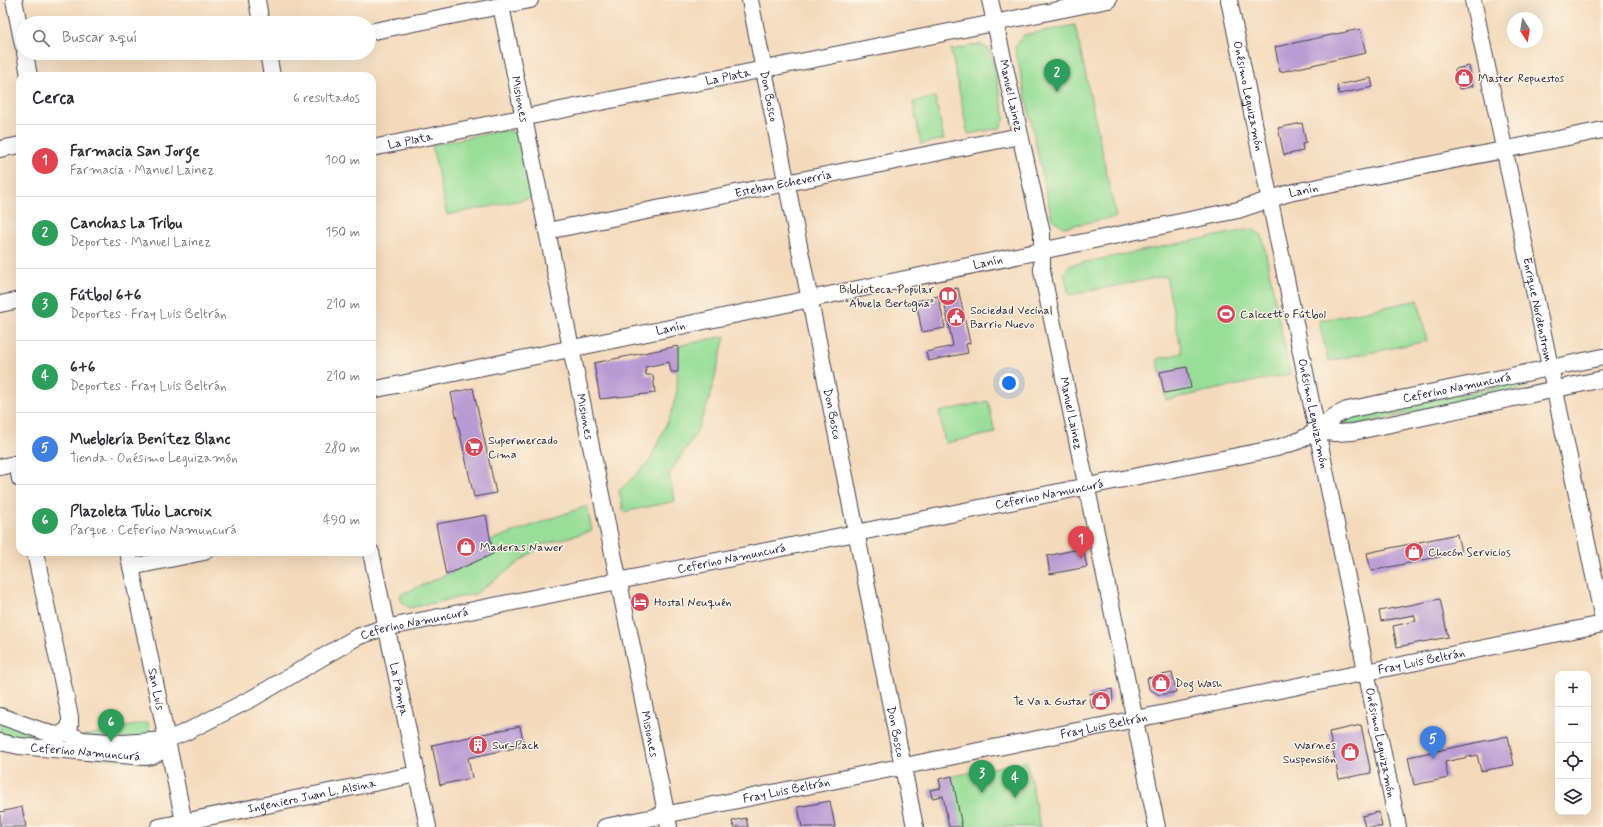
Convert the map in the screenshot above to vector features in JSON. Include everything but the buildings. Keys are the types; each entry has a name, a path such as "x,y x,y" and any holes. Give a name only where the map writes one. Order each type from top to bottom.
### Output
{"street":[{"path":"14,0 17,16"},
{"path":"256,0 259,16"},
{"path":"376,31 530,0"},
{"name":"Don Bosco","path":"750,0 915,827"},
{"name":"Manuel Lainez","path":"990,0 1042,233 1042,271 1157,827"},
{"name":"La Plata","path":"376,147 1108,0"},
{"name":"Onésimo Leguizamón","path":"1229,0 1398,827"},
{"name":"Enrique Nordenstrom","path":"1473,0 1556,389 1603,619"},
{"name":"Misiones","path":"501,6 668,821"},
{"path":"26,60 28,72"},
{"path":"269,60 271,72"},
{"name":"Lanín","path":"376,389 1238,210 1296,192 1603,130"},
{"name":"Esteban Echeverría","path":"547,230 1020,136"},
{"path":"0,149 16,146"},
{"path":"0,304 16,301"},
{"name":"Ceferino Namuncurá","path":"0,742 19,746 141,757 152,756 186,732 253,698 357,637 387,627 1277,448 1298,441 1317,431 1335,416 1347,410 1603,357"},
{"name":"Ceferino Namuncurá","path":"1317,431 1335,433 1353,432 1603,379"},
{"path":"0,467 16,463"},
{"path":"36,556 70,717 70,726 67,730 71,735 82,740 167,744"},
{"path":"129,559 161,556"},
{"name":"La Pampa","path":"372,556 428,827"},
{"name":"San Luis","path":"129,559 184,824"},
{"name":"Fray Luis Beltrán","path":"605,827 668,821 903,766 1603,624"},
{"name":"Ceferino Namuncurá","path":"0,716 51,734 60,735 67,730"},
{"name":"Ingeniero Juan L. Alsina","path":"159,827 184,824 417,774"}],"green space":[{"path":"1075,25 1116,217 1064,227 1052,219 1015,47 1024,35"},
{"path":"980,44 990,50 1005,118 1000,128 968,134 951,50"},
{"path":"935,97 944,139 921,144 913,102"},
{"path":"504,130 513,131 519,139 532,198 447,215 432,145"},
{"name":"Calccetto Fútbol","path":"1252,229 1262,235 1290,374 1166,400 1157,359 1182,353 1166,276 1069,295 1064,272 1071,265"},
{"path":"1418,300 1427,341 1328,361 1319,321"},
{"path":"725,336 709,401 696,433 669,474 675,501 624,512 619,491 649,462 671,414 677,391 678,346"},
{"path":"1528,381 1528,387 1346,427 1341,425 1339,422 1340,419"},
{"path":"988,401 995,433 945,443 939,412"},
{"path":"587,506 592,531 544,544 475,594 409,608 402,602 400,595 493,554 491,540"},
{"path":"0,721 66,743 74,738 148,722 157,763 30,751 0,745"},
{"path":"1027,761 1040,827 949,827 943,796 932,798 930,790 941,787 939,779"}],"place":[{"name":"Master Repuestos","path":"1464,78"},
{"name":"Canchas La Tribu","path":"1057,92"},
{"name":"Biblioteca Popular \"Abuela Bertogna\"","path":"948,296"},
{"name":"Calccetto Fútbol","path":"1226,314"},
{"name":"Sociedad Vecinal Barrio Nuevo","path":"956,317"},
{"name":"Supermercado Cima","path":"474,447"},
{"name":"Maderas Nawer","path":"466,547"},
{"name":"Chocón Servicios","path":"1414,552"},
{"name":"Farmacia San Jorge","path":"1081,559"},
{"name":"Hostal Neuquén","path":"640,602"},
{"name":"Dog Wash","path":"1161,683"},
{"name":"Te Va a Gustar","path":"1101,701"},
{"name":"Plazoleta Tulio Lacroix","path":"111,742"},
{"name":"Sur-Pack","path":"478,745"},
{"name":"Warnes Suspensión","path":"1350,752"},
{"name":"Mueblería Benítez Blanc","path":"1433,759"},
{"name":"Fútbol 6+6","path":"982,793"},
{"name":"6+6","path":"1015,798"}]}
